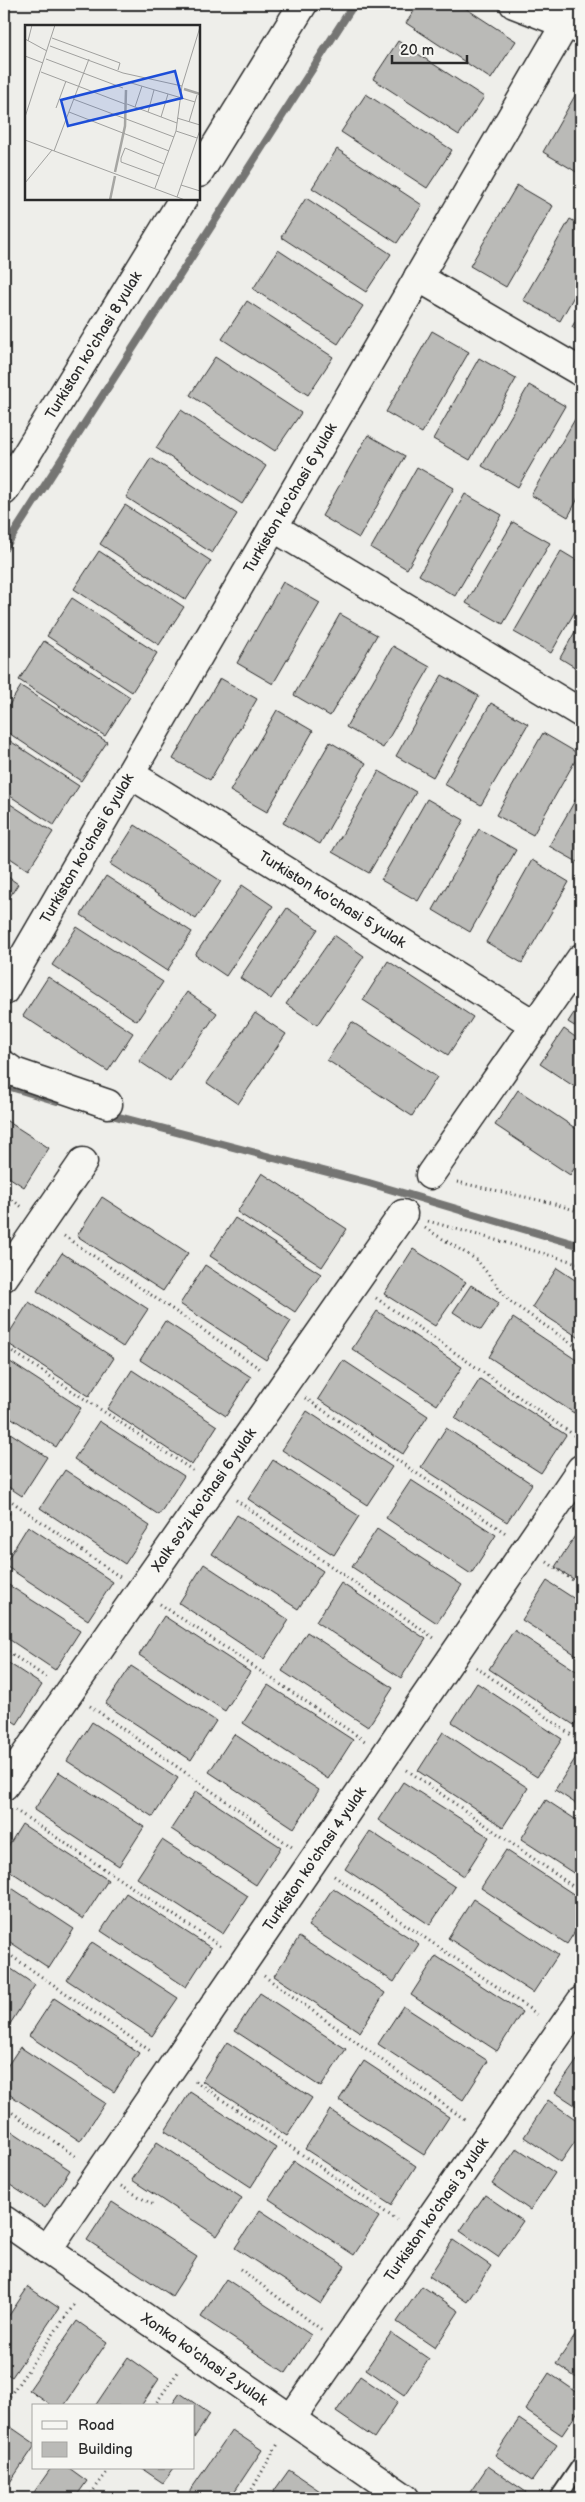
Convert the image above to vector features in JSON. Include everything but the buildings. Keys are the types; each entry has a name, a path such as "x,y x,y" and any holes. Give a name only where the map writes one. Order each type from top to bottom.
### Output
{"street":[{"path":"200,171 303,4"},
{"path":"514,4 574,19"},
{"name":"Turkiston ko'chasi 6 yulak","path":"4,992 418,277 574,19"},
{"name":"Turkiston ko'chasi 8 yulak","path":"4,491 182,200"},
{"path":"418,277 581,372"},
{"path":"273,527 581,713"},
{"name":"Turkiston ko'chasi 5 yulak","path":"130,774 535,1025"},
{"path":"430,1175 581,958"},
{"path":"4,1065 14,1072 108,1104"},
{"path":"4,1277 83,1162"},
{"name":"Xalk so'zi ko'chasi 6 yulak","path":"4,1786 403,1214"},
{"name":"Turkiston ko'chasi 4 yulak","path":"47,2250 581,1469"},
{"name":"Turkiston ko'chasi 3 yulak","path":"291,2419 581,2001"},
{"name":"Xonka ko'chasi 2 yulak","path":"4,2220 405,2498"}],"lane":[{"path":"558,2498 581,2464"}],"path":[{"path":"430,1175 548,1202 581,1212"},
{"path":"403,1214 581,1264"},
{"path":"403,1214 477,1260 509,1301 581,1350"},
{"path":"354,1284 581,1440"},
{"path":"4,1346 214,1485 581,1742"},
{"path":"4,1496 140,1591 386,1755 581,1892"},
{"path":"4,1649 70,1692 561,2030"},
{"path":"4,1951 419,2235"},
{"path":"240,2269 342,2345"},
{"path":"4,2404 92,2281"},
{"path":"155,2404 192,2351"},
{"path":"247,2498 291,2419"},
{"path":"88,2498 109,2470"}],"waterway":[{"path":"4,549 354,4"},
{"path":"4,1085 57,1101"},
{"path":"104,1113 369,1183 581,1246"}]}
